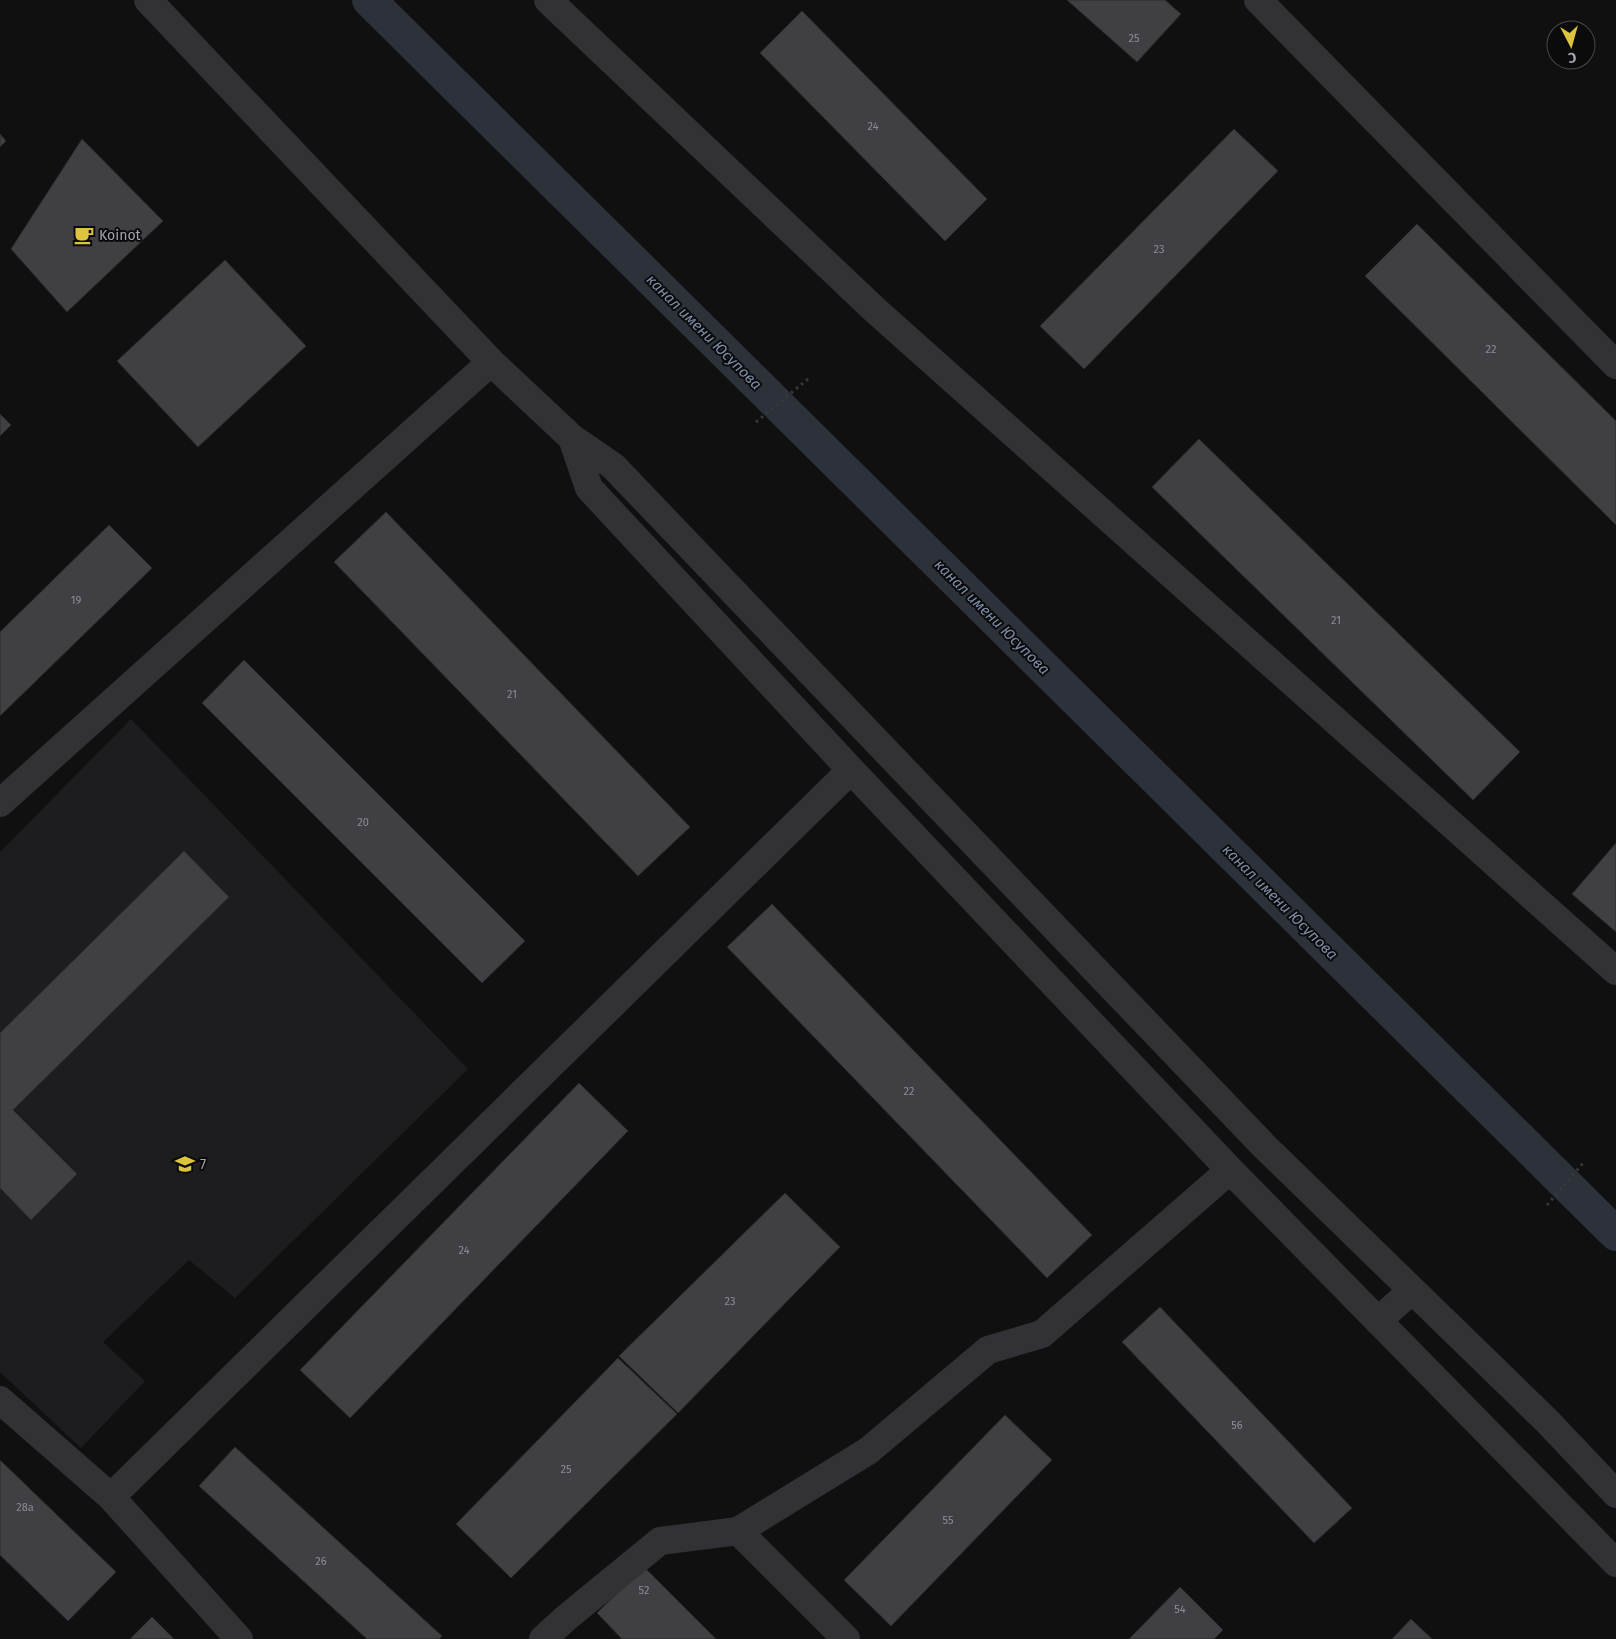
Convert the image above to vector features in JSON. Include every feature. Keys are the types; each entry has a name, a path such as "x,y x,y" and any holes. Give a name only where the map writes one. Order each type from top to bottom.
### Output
{"street":[{"path":"148,0 491,362 572,438 613,466 1264,1146 1547,1421 1616,1494"},
{"path":"548,0 875,310 1616,971"},
{"path":"1258,0 1616,366"},
{"path":"0,802 491,362"},
{"path":"572,438 589,488 1230,1170 1616,1563"},
{"path":"111,1497 852,770"},
{"path":"543,1639 660,1542 738,1531 868,1451 988,1350 1042,1334 1230,1170"},
{"path":"1378,1321 1412,1290"},
{"path":"0,1400 111,1497 239,1639"},
{"path":"738,1531 846,1639"}],"path":[{"path":"756,422 808,379"},
{"path":"1547,1206 1584,1162"}],"shaded area":[{"name":"7","path":"131,719 468,1069 235,1298 189,1260 103,1342 145,1381 81,1448 0,1372 0,852"}],"building":[{"path":"1067,0 1165,0 1181,14 1137,62"},
{"path":"802,11 987,199 945,241 760,53"},
{"path":"1234,129 1278,171 1084,369 1040,326"},
{"path":"0,134 6,141 0,147"},
{"name":"Koinot","path":"82,139 163,221 67,312 11,249"},
{"path":"1417,224 1616,421 1616,525 1365,276"},
{"path":"225,260 306,346 198,447 117,361"},
{"path":"0,414 11,425 0,436"},
{"path":"1199,439 1520,752 1473,800 1152,487"},
{"path":"386,512 690,827 638,876 334,562"},
{"path":"109,525 152,568 0,716 0,632"},
{"path":"244,660 525,941 482,983 202,703"},
{"path":"1616,843 1616,932 1572,894"},
{"path":"184,851 229,897 13,1110 77,1174 31,1220 0,1188 0,1033"},
{"path":"772,904 1092,1235 1047,1278 727,947"},
{"path":"579,1083 628,1131 350,1418 300,1370"},
{"path":"785,1193 840,1247 678,1413 619,1356"},
{"path":"1160,1307 1352,1508 1314,1543 1122,1342"},
{"path":"618,1358 677,1414 511,1578 456,1524"},
{"path":"1005,1415 1052,1460 891,1626 844,1580"},
{"path":"235,1447 442,1636 439,1639 367,1639 199,1486"},
{"path":"0,1460 116,1572 68,1621 0,1555"},
{"path":"644,1567 716,1639 622,1639 597,1613"},
{"path":"1180,1587 1223,1630 1214,1639 1129,1639"},
{"path":"152,1617 174,1639 130,1639"},
{"path":"1411,1619 1432,1639 1392,1639"}],"waterway":[{"name":"канал имени Юсупова","path":"369,0 1616,1234"}],"place":[{"name":"Koinot","path":"84,235"},
{"name":"7","path":"185,1164"}]}
